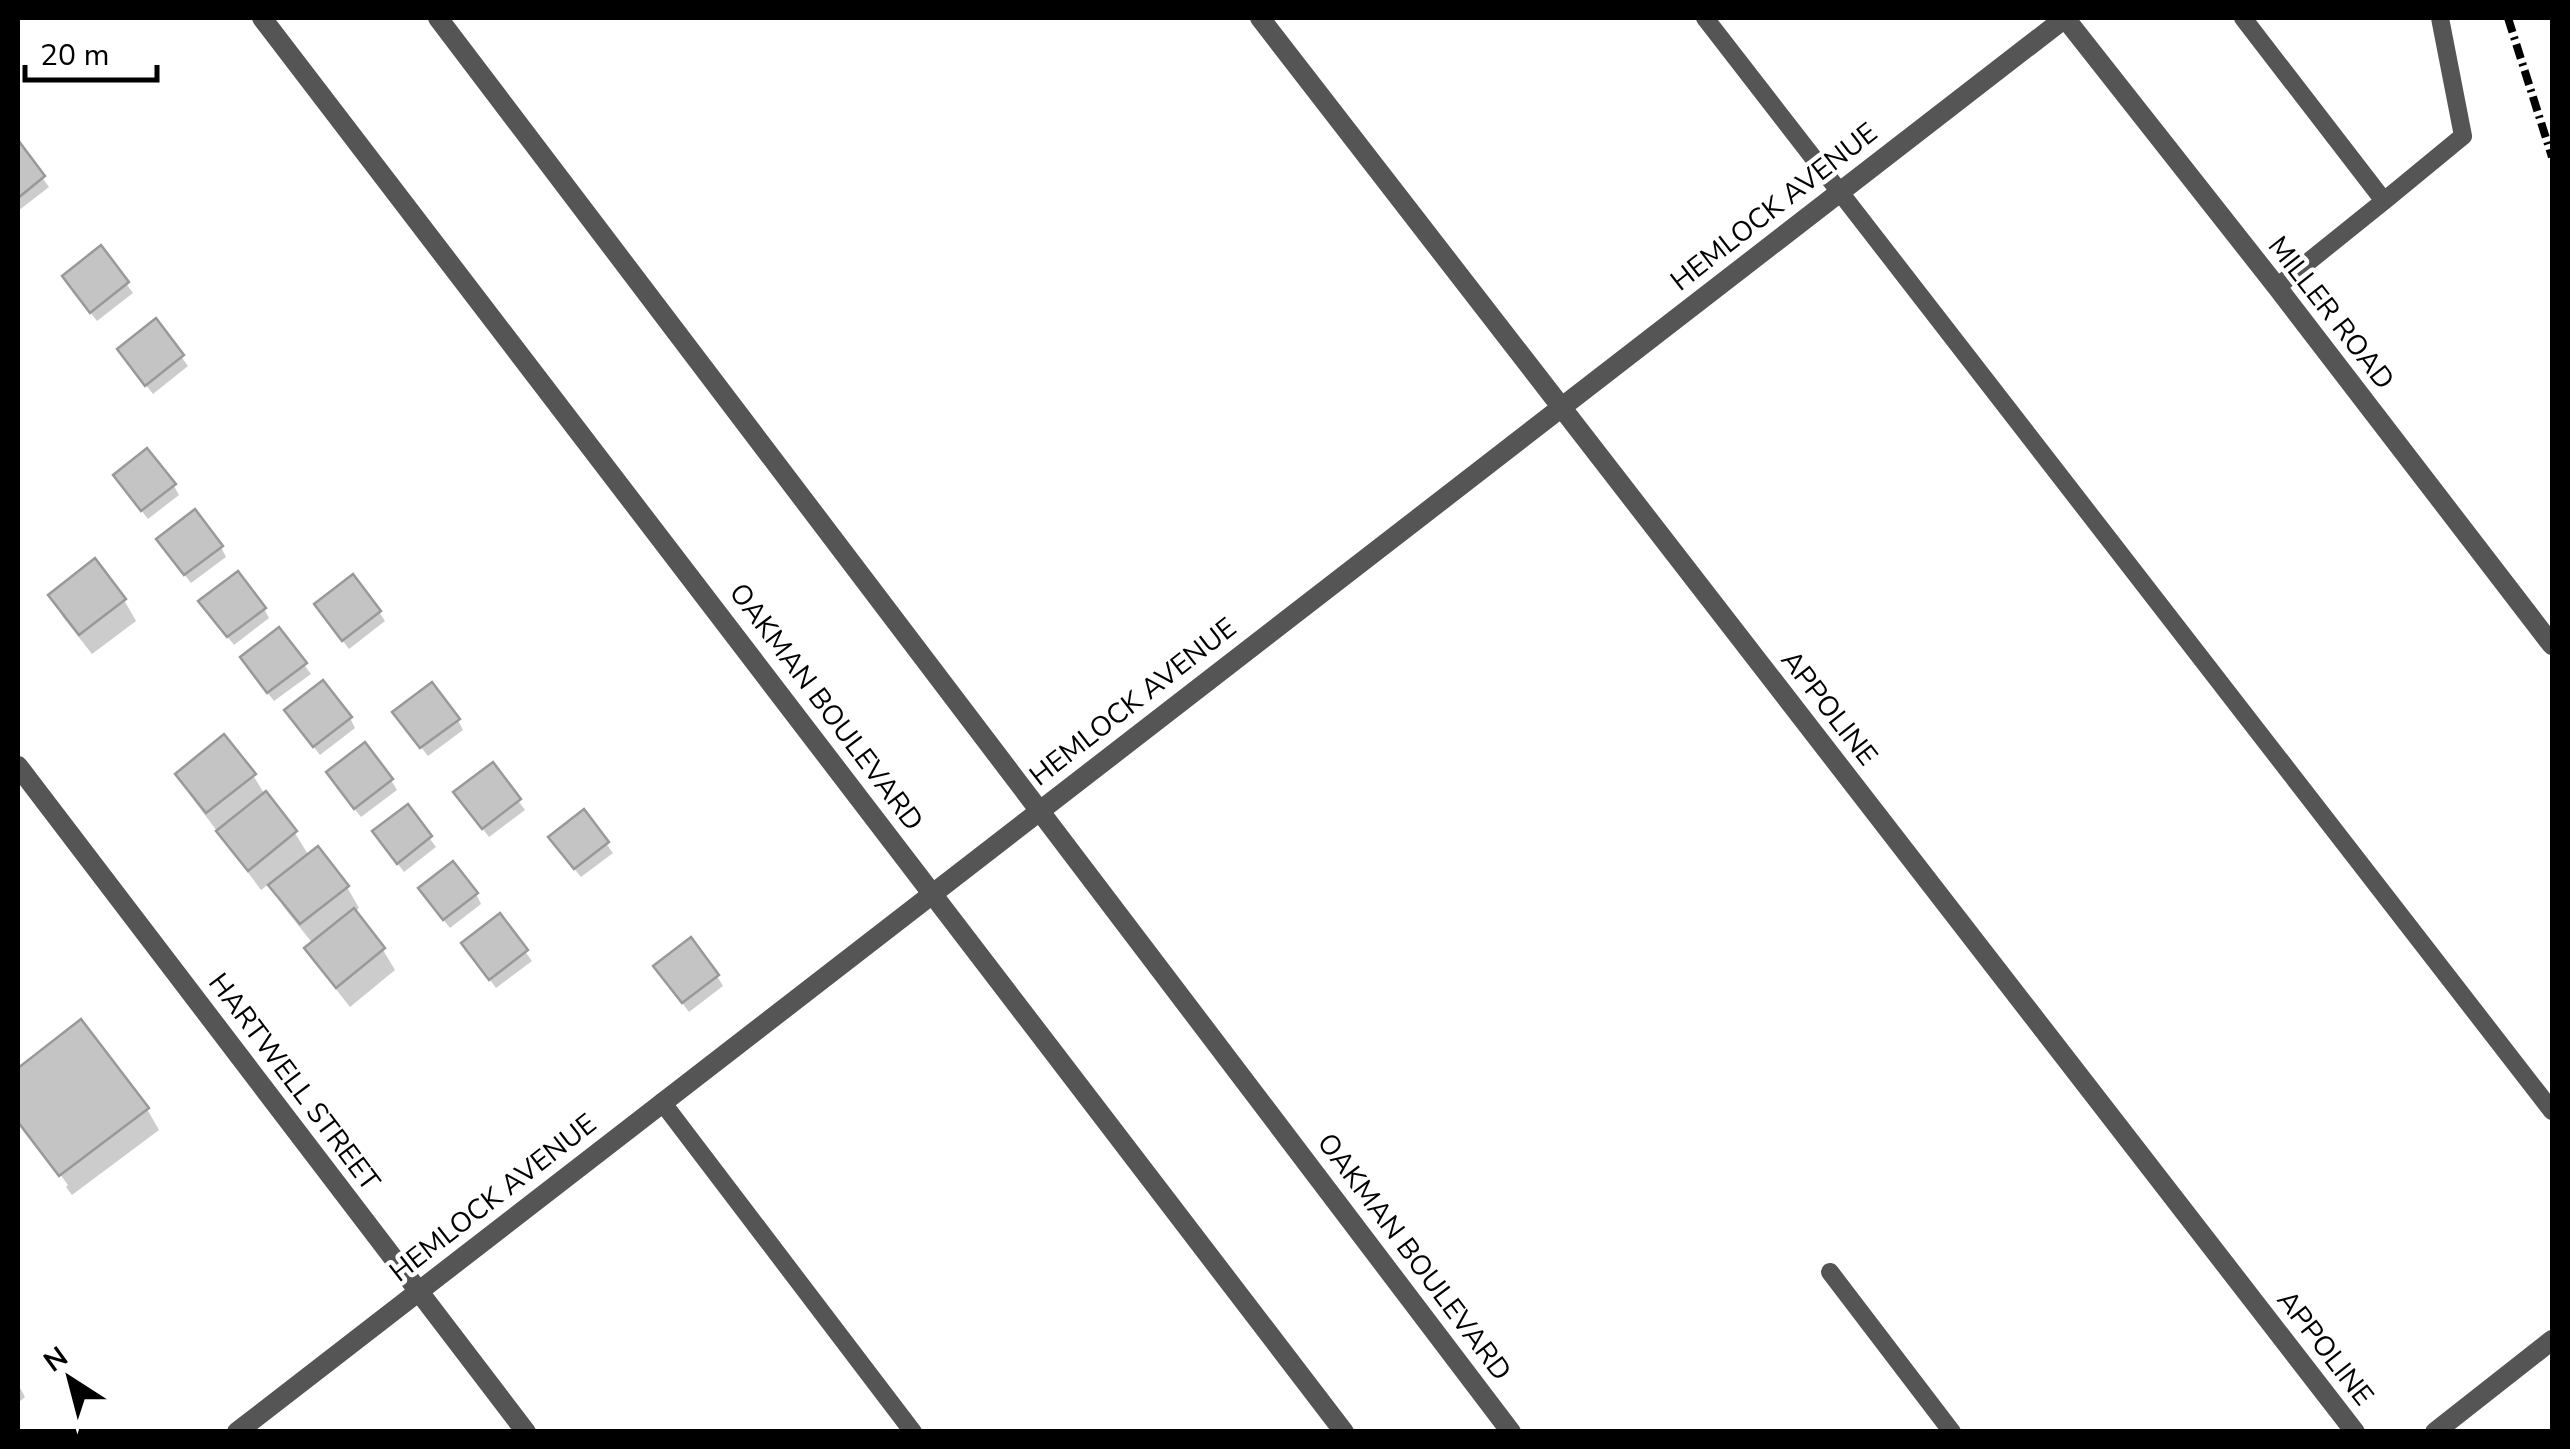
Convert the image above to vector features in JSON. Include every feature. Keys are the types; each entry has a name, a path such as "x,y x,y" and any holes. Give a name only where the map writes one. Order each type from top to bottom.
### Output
{"street":[{"name":"OAKMAN BOULEVARD","path":"262,18 1344,1432"},
{"name":"OAKMAN BOULEVARD","path":"438,18 1512,1432"},
{"name":"APPOLINE","path":"1260,18 2355,1432"},
{"name":"HEMLOCK AVENUE","path":"237,1432 2064,18"},
{"name":"MILLER ROAD","path":"2064,18 2552,645"},
{"name":"HARTWELL STREET","path":"18,766 526,1432"},
{"path":"2435,1432 2552,1340"}],"lane":[{"path":"1705,18 2552,1111"},
{"path":"2243,18 2384,201"},
{"path":"2277,287 2464,136 2440,18"},
{"path":"662,1102 913,1432"},
{"path":"1830,1272 1952,1432"}],"building":[{"path":"18,140 45,176 18,198"},
{"path":"101,245 129,282 90,313 62,276"},
{"path":"156,318 184,355 145,386 117,349"},
{"path":"147,448 176,484 141,511 113,475"},
{"path":"195,509 223,546 184,575 156,539"},
{"path":"95,558 126,599 79,635 48,595"},
{"path":"238,571 266,608 227,637 198,601"},
{"path":"353,574 381,611 342,641 314,604"},
{"path":"279,627 307,663 267,693 240,657"},
{"path":"323,680 352,717 313,747 284,710"},
{"path":"432,682 460,719 420,748 392,712"},
{"path":"224,734 256,774 206,813 175,774"},
{"path":"365,742 393,779 354,809 326,772"},
{"path":"493,762 521,799 482,829 453,792"},
{"path":"266,791 297,831 248,871 216,831"},
{"path":"408,804 432,836 397,864 372,831"},
{"path":"584,809 609,842 574,869 548,837"},
{"path":"318,846 349,886 300,924 268,885"},
{"path":"453,861 478,893 443,920 418,888"},
{"path":"354,908 385,948 336,988 304,948"},
{"path":"500,913 528,950 489,980 461,943"},
{"path":"691,937 719,975 682,1003 653,966"},
{"path":"81,1019 149,1108 59,1176 18,1122 18,1068"}],"railway":[{"path":"2508,18 2552,157"}]}
